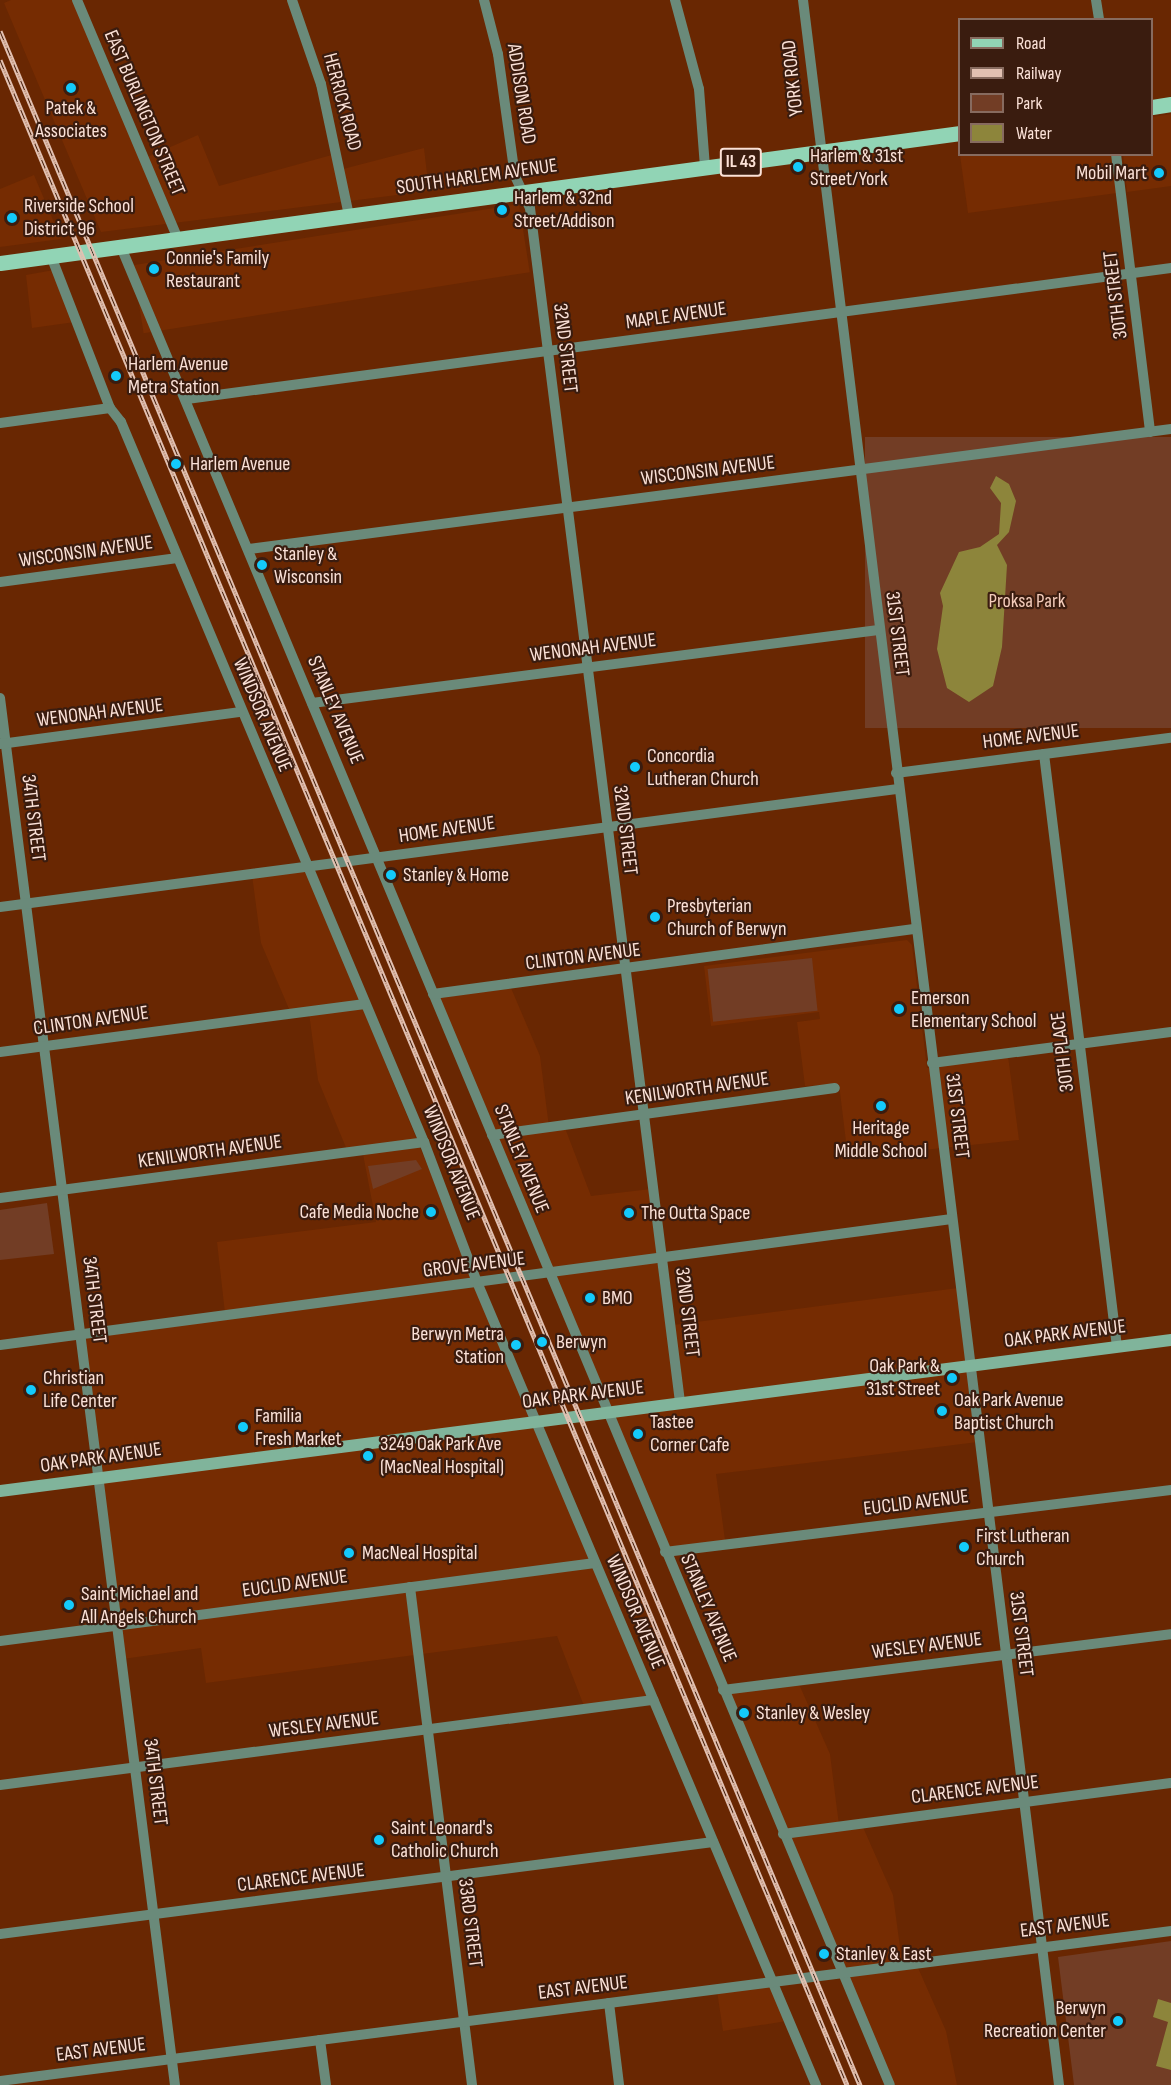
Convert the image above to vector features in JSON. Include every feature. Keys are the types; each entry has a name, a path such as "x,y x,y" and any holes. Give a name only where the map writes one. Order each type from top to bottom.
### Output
{"main road":[{"path":"1153,107 1171,104"},
{"name":"SOUTH HARLEM AVENUE","path":"0,263 958,133"}],"street":[{"name":"EAST BURLINGTON STREET","path":"77,0 178,239"},
{"name":"HERRICK ROAD","path":"292,0 321,84 349,216"},
{"name":"ADDISON ROAD","path":"484,0 498,54 515,177 523,192"},
{"path":"675,0 699,89 705,167"},
{"name":"YORK ROAD","path":"803,0 819,152"},
{"path":"1096,0 1099,18"},
{"name":"31ST STREET","path":"819,152 1059,2085"},
{"name":"30TH STREET","path":"1116,156 1150,432"},
{"name":"32ND STREET","path":"523,192 530,208 680,1402"},
{"name":"STANLEY AVENUE","path":"121,247 187,399 605,1412 890,2085"},
{"name":"WINDSOR AVENUE","path":"51,256 110,408 121,422 241,712 308,866 424,1142 477,1282 534,1421 816,2085"},
{"name":"MAPLE AVENUE","path":"187,399 1171,268"},
{"path":"0,423 110,408"},
{"name":"WISCONSIN AVENUE","path":"249,549 1171,429"},
{"name":"WISCONSIN AVENUE","path":"0,582 177,558"},
{"name":"WENONAH AVENUE","path":"312,703 879,630"},
{"name":"34TH STREET","path":"0,698 3,743 44,1045 175,2085"},
{"name":"WENONAH AVENUE","path":"3,743 241,712"},
{"name":"HOME AVENUE","path":"896,773 1171,738"},
{"name":"30TH PLACE","path":"1044,754 1117,1347"},
{"name":"HOME AVENUE","path":"0,907 898,789"},
{"name":"CLINTON AVENUE","path":"433,994 916,930"},
{"name":"CLINTON AVENUE","path":"0,1052 365,1004"},
{"path":"932,1063 1171,1032"},
{"name":"KENILWORTH AVENUE","path":"492,1135 836,1088"},
{"name":"KENILWORTH AVENUE","path":"0,1198 424,1142"},
{"name":"GROVE AVENUE","path":"0,1345 952,1219"},
{"name":"OAK PARK AVENUE","path":"0,1491 1171,1340"},
{"name":"EUCLID AVENUE","path":"665,1552 1171,1490"},
{"name":"EUCLID AVENUE","path":"0,1641 595,1563"},
{"name":"33RD STREET","path":"410,1587 472,2085"},
{"name":"WESLEY AVENUE","path":"723,1690 1171,1634"},
{"name":"WESLEY AVENUE","path":"0,1785 652,1700"},
{"name":"CLARENCE AVENUE","path":"783,1834 1171,1783"},
{"name":"CLARENCE AVENUE","path":"0,1934 713,1842"},
{"name":"EAST AVENUE","path":"0,2081 1171,1931"},
{"path":"609,2002 619,2085"},
{"path":"320,2040 326,2085"}],"shaded area":[{"path":"11,0 79,0 145,158 198,135 219,186 339,153 343,169 424,148 429,191 101,232 4,3"},
{"path":"1171,114 1171,186 1127,192 1123,156 1153,156 1153,117"},
{"path":"960,156 1113,156 1117,193 968,213"},
{"path":"34,175 61,239 0,247 0,189"},
{"path":"519,204 530,272 144,333 133,265"},
{"path":"54,270 75,322 32,328 26,275"},
{"path":"305,868 475,1281 225,1313 217,1242 376,1222 362,1149 347,1150 318,1080 309,1013 292,1016 261,943 252,875"},
{"path":"907,940 912,945 927,1068 1008,1056 1019,1140 848,1158 839,1084 805,1086 797,1022 820,1019 819,1012 711,1026 704,966"},
{"path":"511,988 540,1056 549,1127 493,1132 438,998"},
{"path":"565,1128 591,1196 651,1189 660,1257 549,1272 495,1137"},
{"path":"660,1260 679,1401 606,1410 551,1275"},
{"name":"MacNeal Hospital","path":"475,1285 650,1698 584,1706 557,1636 206,1683 201,1648 123,1659 82,1336"},
{"path":"958,1288 978,1442 716,1474 725,1540 666,1548 607,1413 679,1404 673,1325"},
{"path":"798,1682 830,1754 839,1825 787,1831 726,1691"},
{"path":"862,1825 893,1895 902,1962 915,1961 946,2031 957,2085 893,2085 788,1835"},
{"path":"771,1983 787,2021 723,2031 717,1991"}],"green space":[{"name":"Proksa Park","path":"865,437 1171,437 1171,728 865,728"},
{"path":"812,958 818,1011 713,1022 708,969"},
{"path":"416,1160 422,1169 373,1189 368,1166"},
{"path":"47,1203 54,1254 0,1260 0,1210"},
{"name":"Berwyn Recreation Center","path":"1171,1941 1171,2085 1074,2085 1058,1957"}],"water":[{"path":"996,476 1009,484 1016,501 1009,532 997,545 1007,565 1002,647 993,686 969,702 947,688 937,649 943,606 940,593 959,552 980,547 999,534 1001,503 990,488"},
{"path":"1158,1999 1171,2003 1171,2070 1156,2066 1168,2022 1153,2017"}],"railway":[{"path":"0,31 860,2085"},
{"path":"0,60 847,2085"}],"place":[{"name":"Patek & Associates","path":"71,88"},
{"name":"Harlem & 31st Street/York","path":"798,167"},
{"name":"Mobil Mart","path":"1159,173"},
{"name":"Harlem & 32nd Street/Addison","path":"502,210"},
{"name":"Riverside School District 96","path":"12,218"},
{"name":"Connie's Family Restaurant","path":"154,269"},
{"name":"Harlem Avenue Metra Station","path":"116,376"},
{"name":"Harlem Avenue","path":"176,464"},
{"name":"Stanley & Wisconsin","path":"262,565"},
{"name":"Concordia Lutheran Church","path":"635,767"},
{"name":"Stanley & Home","path":"391,875"},
{"name":"Presbyterian Church of Berwyn","path":"655,917"},
{"name":"Emerson Elementary School","path":"899,1009"},
{"name":"Heritage Middle School","path":"881,1106"},
{"name":"Cafe Media Noche","path":"431,1212"},
{"name":"The Outta Space","path":"629,1213"},
{"name":"BMO","path":"590,1298"},
{"name":"Berwyn","path":"542,1342"},
{"name":"Berwyn Metra Station","path":"516,1345"},
{"name":"Oak Park & 31st Street","path":"952,1378"},
{"name":"Christian Life Center","path":"31,1390"},
{"name":"Oak Park Avenue Baptist Church","path":"942,1411"},
{"name":"Familia Fresh Market","path":"243,1427"},
{"name":"Tastee Corner Cafe","path":"638,1434"},
{"name":"3249 Oak Park Ave (MacNeal Hospital)","path":"368,1456"},
{"name":"First Lutheran Church","path":"964,1547"},
{"name":"MacNeal Hospital","path":"349,1553"},
{"name":"Saint Michael and All Angels Church","path":"69,1605"},
{"name":"Stanley & Wesley","path":"744,1713"},
{"name":"Saint Leonard's Catholic Church","path":"379,1840"},
{"name":"Stanley & East","path":"824,1954"},
{"name":"Berwyn Recreation Center","path":"1118,2021"}]}
